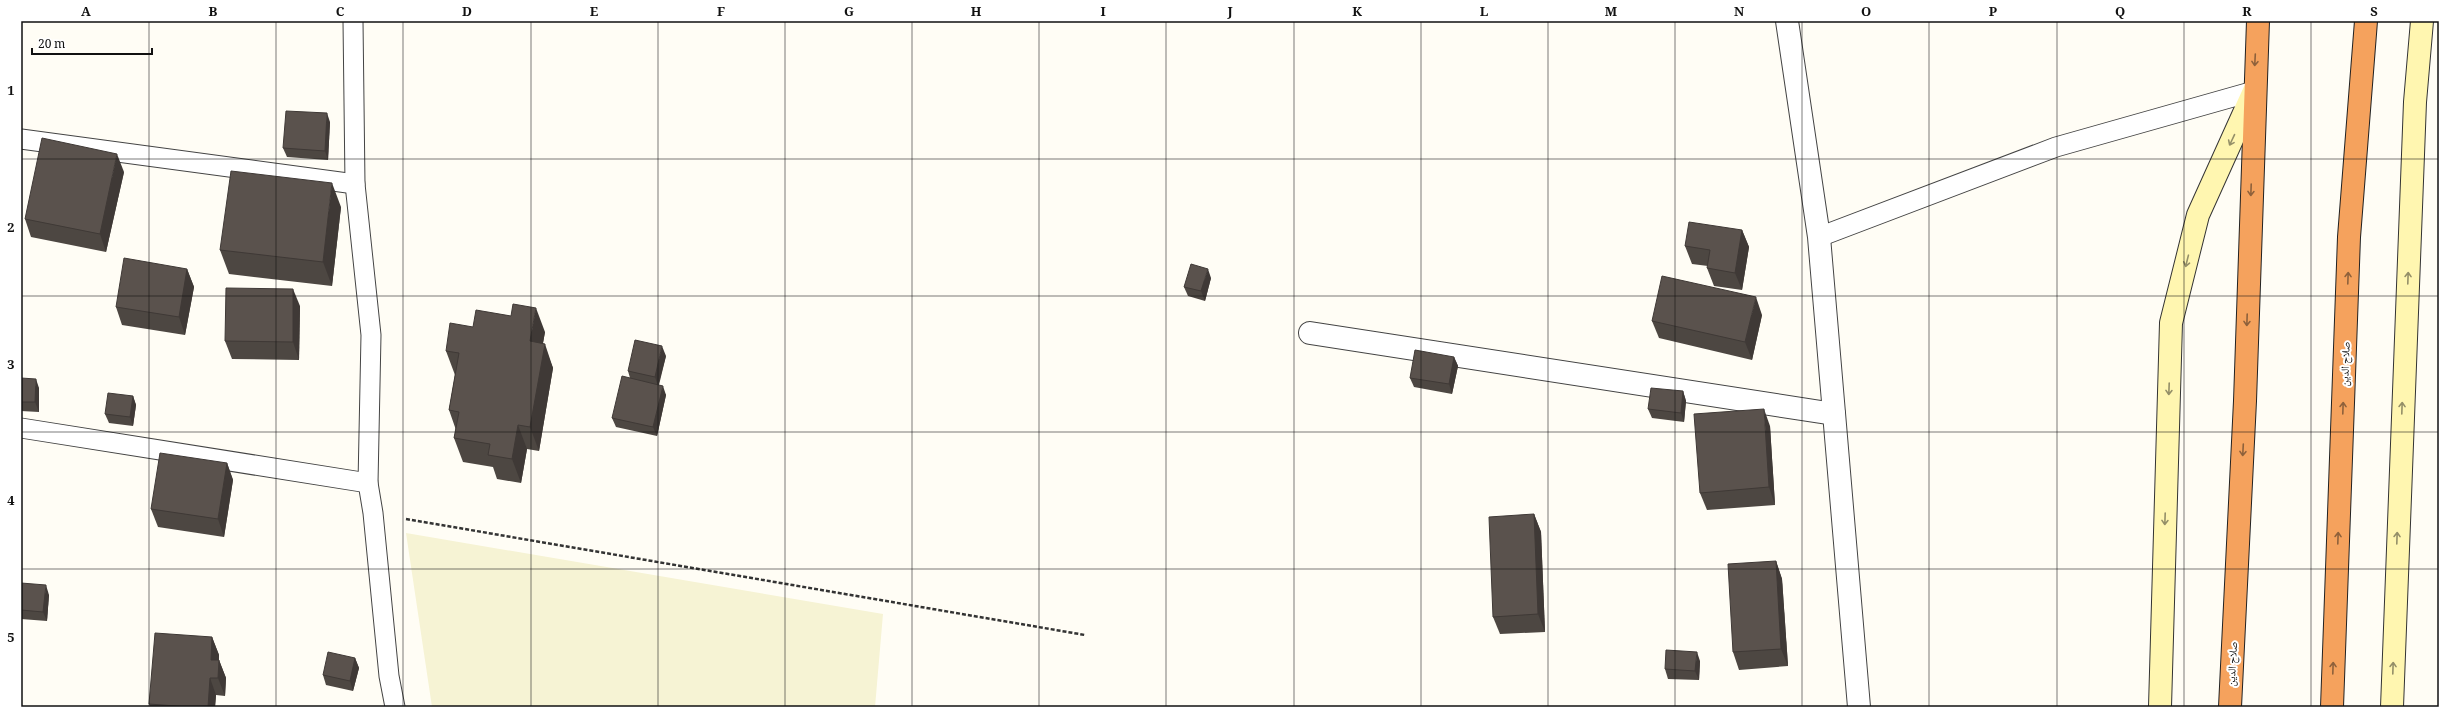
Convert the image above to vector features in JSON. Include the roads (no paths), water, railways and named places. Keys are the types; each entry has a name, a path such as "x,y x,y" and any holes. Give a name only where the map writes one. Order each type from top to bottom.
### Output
{"highway":[{"name":"صلاح الدين","path":"2230,707 2245,401 2254,91 2258,21"},
{"name":"صلاح الدين","path":"2332,707 2349,238 2366,21"}],"main road":[{"path":"2392,707 2415,102 2422,21"},
{"path":"2160,707 2171,323 2198,215 2254,91"}],"street":[{"path":"1787,21 1819,237 1859,707"},
{"path":"1310,333 1834,414"}],"lane":[{"path":"353,21 355,184 371,336 368,483 373,514 388,676 395,707"},
{"path":"1819,237 2056,147 2254,91"},
{"path":"21,139 355,184"},
{"path":"21,428 368,483"}]}
